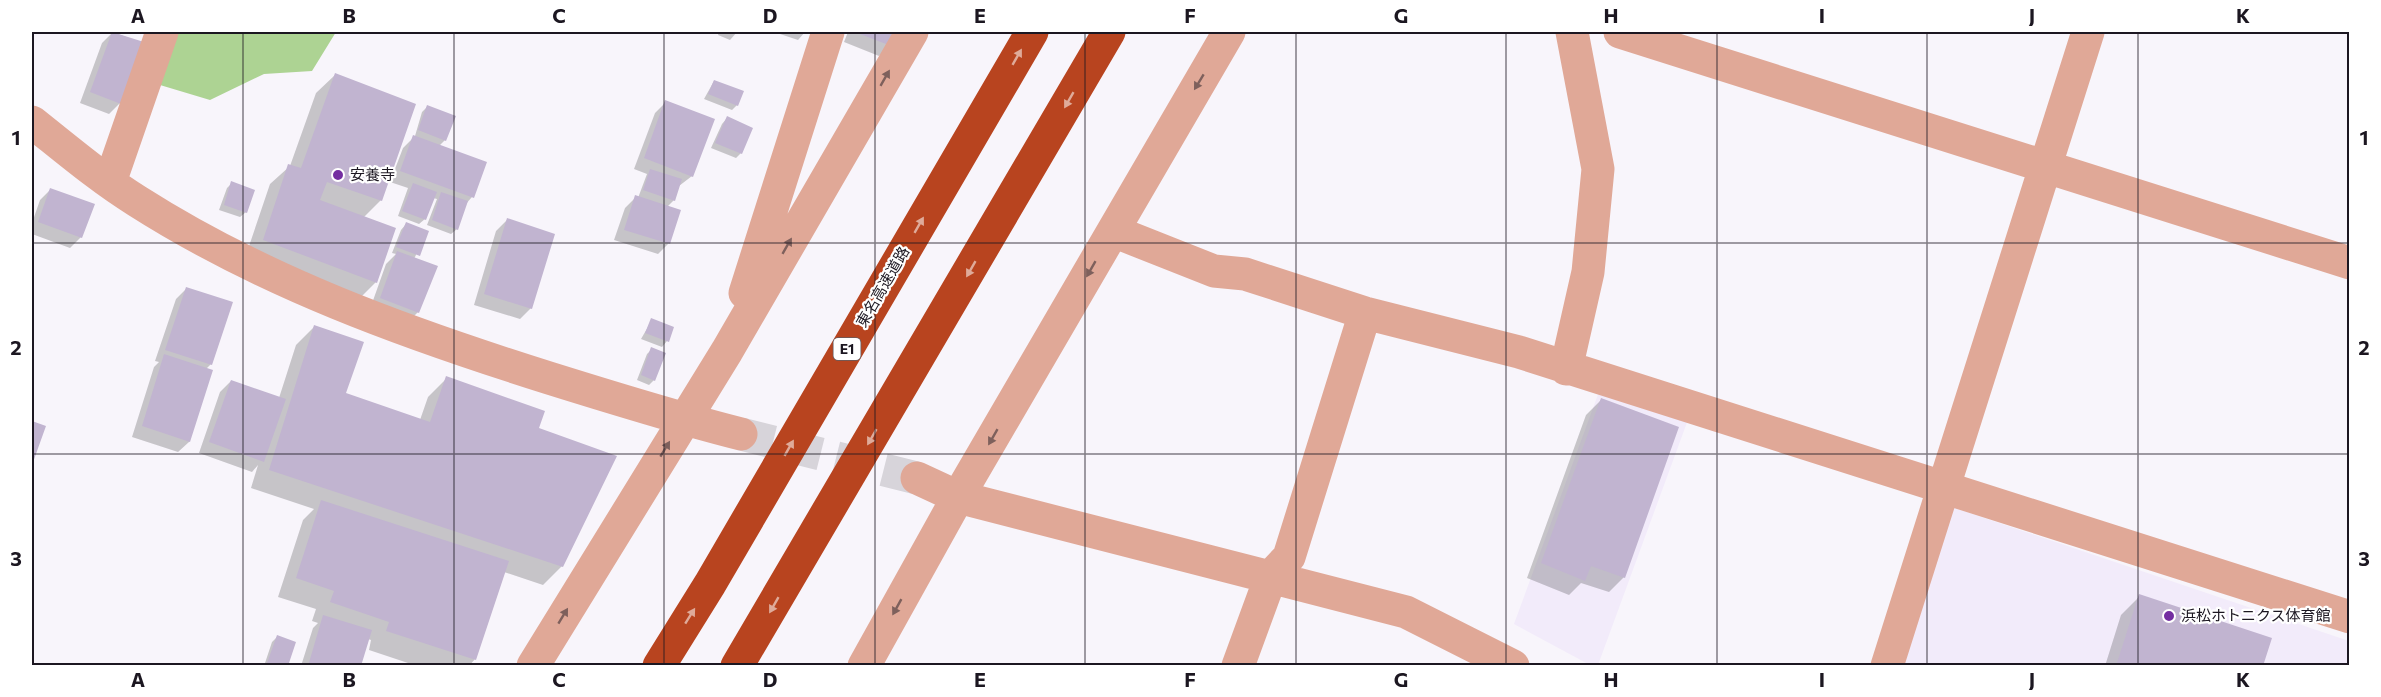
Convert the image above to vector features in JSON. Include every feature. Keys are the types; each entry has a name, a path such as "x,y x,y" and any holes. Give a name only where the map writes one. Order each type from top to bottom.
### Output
{"highway":[{"name":"東名高速道路","path":"659,666 722,564 1032,32"},
{"path":"737,666 1109,32"}],"street":[{"path":"110,182 162,32"},
{"path":"727,351 828,32"},
{"path":"533,666 683,419 727,351 912,32"},
{"path":"864,666 958,497 1229,32"},
{"path":"1566,369 1588,272 1598,169 1572,32"},
{"path":"1620,32 2349,263"},
{"path":"1887,666 2088,32"},
{"path":"32,122 136,201 269,274 336,303 468,352 683,419 741,434"},
{"path":"1113,231 1214,272 1245,274 1365,314 1519,352 1566,369 1943,486 2349,617"},
{"path":"1238,666 1271,576 1289,556 1365,314"},
{"path":"917,478 958,497 1406,612 1513,666"}],"shaded area":[{"path":"1600,389 1689,417 1598,665 1590,665 1514,624"},
{"path":"1949,506 2349,641 2349,665 1896,666"}],"green space":[{"path":"168,32 336,32 312,71 264,74 210,100 150,82"}],"building":[{"path":"112,32 144,42 121,104 90,92"},
{"path":"855,32 897,32 891,46"},
{"name":"安養寺","path":"335,73 416,104 382,201 327,182 320,200 396,228 377,283 263,240 288,164 301,168"},
{"path":"714,80 744,91 738,106 708,94"},
{"path":"665,100 715,119 693,177 644,158"},
{"path":"427,105 456,116 446,141 418,130"},
{"path":"727,116 753,128 742,154 715,143"},
{"path":"413,135 487,162 474,198 400,171"},
{"path":"650,169 682,179 675,201 643,190"},
{"path":"231,181 255,190 247,213 224,205"},
{"path":"413,183 437,192 426,220 402,211"},
{"path":"50,188 95,204 82,238 38,222"},
{"path":"441,192 468,201 458,230 432,220"},
{"path":"635,195 681,210 670,244 624,230"},
{"path":"507,218 555,234 532,309 484,294"},
{"path":"406,222 429,231 420,256 396,247"},
{"path":"397,251 438,266 419,313 380,298"},
{"path":"186,287 233,302 212,365 165,350"},
{"path":"651,318 674,327 669,342 645,333"},
{"path":"314,325 364,342 346,393 430,422 446,376 545,411 539,428 617,456 563,567 269,470"},
{"path":"651,347 666,353 655,381 641,375"},
{"path":"164,354 213,370 190,442 142,426"},
{"path":"231,380 286,399 264,462 209,442"},
{"path":"1601,398 1679,427 1625,578 1591,566 1585,581 1541,563"},
{"path":"32,421 46,426 32,465"},
{"path":"321,500 509,561 476,660 386,631 389,622 330,602 334,591 296,578"},
{"name":"浜松ホトニクス体育館","path":"2139,594 2272,638 2263,666 2116,666"},
{"path":"323,615 372,630 361,666 308,666"},
{"path":"277,635 296,642 288,666 266,666"}],"tunnel":[{"path":"741,434 917,478"}],"place":[{"name":"安養寺","path":"338,175"},
{"name":"浜松ホトニクス体育館","path":"2169,616"}]}
